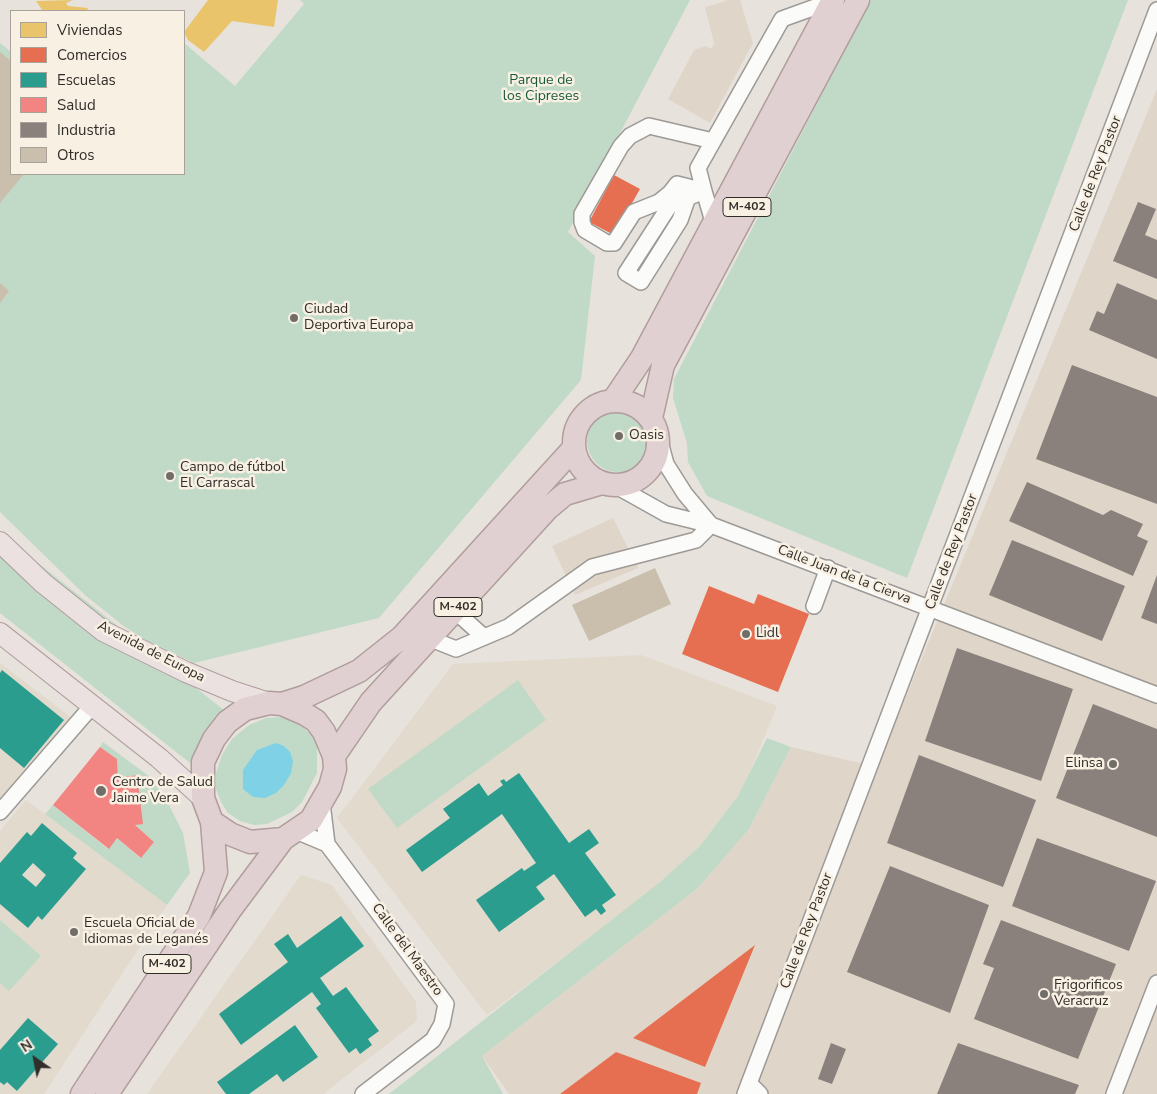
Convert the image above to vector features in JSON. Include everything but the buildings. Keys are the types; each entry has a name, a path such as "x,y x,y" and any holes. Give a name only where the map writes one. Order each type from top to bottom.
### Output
{"highway":[{"name":"M-402","path":"613,401 642,358 832,0"},
{"name":"M-402","path":"334,756 372,702 547,509 565,494 609,485 631,483 645,475 654,464 659,449 655,426 663,365 858,0"},
{"path":"609,485 589,476 578,462 574,448 574,436 579,422 590,409 604,402 613,401 628,402 641,408 655,426"},
{"name":"M-402","path":"82,1094 199,916 216,872 212,822 203,798 203,762 214,739 227,722 245,708 304,697 359,671 402,637 574,448"},
{"name":"M-402","path":"107,1094 225,917 289,835 311,820 322,804 330,787 334,769 334,756 324,732 316,721 305,714 276,703"},
{"path":"212,822 230,834 250,842 289,835"}],"main road":[{"name":"Avenida de Europa","path":"0,542 43,582 103,630 186,672 232,691 276,703"},
{"path":"0,633 159,758 203,798"}],"street":[{"path":"714,225 698,168 782,19 832,0"},
{"name":"Calle de Rey Pastor","path":"751,1090 930,607 1157,10"},
{"path":"704,191 677,184 670,194 659,202 634,212 614,244 607,244 585,230 582,222 582,214 621,146 630,136 649,126 713,141"},
{"path":"688,197 680,220 641,282 626,273 670,204 688,197 704,191"},
{"path":"431,639 456,649 508,627 592,567 696,540 711,525 685,494 666,464 655,426"},
{"name":"Calle Juan de la Cierva","path":"609,485 666,514 711,525 1157,694"},
{"path":"814,606 828,568"},
{"path":"455,611 484,637"},
{"path":"0,812 92,706"},
{"name":"Calle del Maestro","path":"322,804 327,844 446,1004 442,1024 432,1040 363,1094"},
{"path":"289,835 327,844"},
{"path":"1114,1094 1157,983"}],"shaded area":[{"path":"729,0 740,0 753,43 710,123 668,99 694,50 706,46 711,49 714,43 705,7"},
{"path":"1157,89 1157,1094 509,1094 482,1056 698,888 749,829 791,747 877,767"},
{"path":"613,518 638,568 575,595 552,546"},
{"path":"641,655 777,706 740,796 700,846 649,893 487,1015 337,818 453,664"},
{"path":"0,663 72,718 0,801"},
{"name":"Escuela Oficial de Idiomas de Leganés","path":"26,800 167,905 44,1094 0,1094 0,831"},
{"path":"301,875 332,885 416,1002 417,1021 323,1094 147,1094"}],"green space":[{"name":"Ciudad Deportiva Europa","path":"300,0 690,0 568,232 595,256 581,380 379,618 194,663 146,640 125,627 86,596 0,512 0,43 10,51 10,175 185,175 185,44 235,86 304,4"},
{"path":"871,0 1128,0 907,578 707,496 688,462 687,443 673,398 674,379"},
{"path":"618,410 635,415 640,419 644,424 649,441 644,458 640,463 635,467 618,472 601,467 596,463 592,458 587,441 592,424 596,419 601,415"},
{"path":"0,533 229,714 190,763 0,613"},
{"path":"518,680 546,720 397,828 368,789"},
{"path":"266,718 292,719 311,734 317,744 317,773 302,802 292,812 267,824 254,825 240,821 228,813 216,789 216,773 222,755 232,739 249,725"},
{"path":"767,738 791,747 749,829 698,888 482,1056 503,1094 389,1094 659,883 700,846 738,796"},
{"path":"103,742 150,777 167,801 183,833 190,873 167,905 45,814 53,805 108,849 117,838 140,858 154,842 135,825 137,775 118,778 117,759 100,747"},
{"path":"0,920 41,956 9,991 0,983"}],"water":[{"path":"276,743 284,746 290,752 293,761 291,773 284,785 276,793 265,798 253,797 243,789 243,770 257,750"}],"place":[{"name":"Ciudad Deportiva Europa","path":"294,318"},
{"name":"Oasis","path":"619,436"},
{"name":"Campo de fútbol El Carrascal","path":"170,476"},
{"name":"Lidl","path":"746,634"},
{"name":"Elinsa","path":"1113,764"},
{"name":"Centro de Salud Jaime Vera","path":"101,791"},
{"name":"Escuela Oficial de Idiomas de Leganés","path":"74,932"},
{"name":"Frigorificos Veracruz","path":"1044,994"}],"park label":[{"name":"Parque de los Cipreses","path":"541,89"}]}
